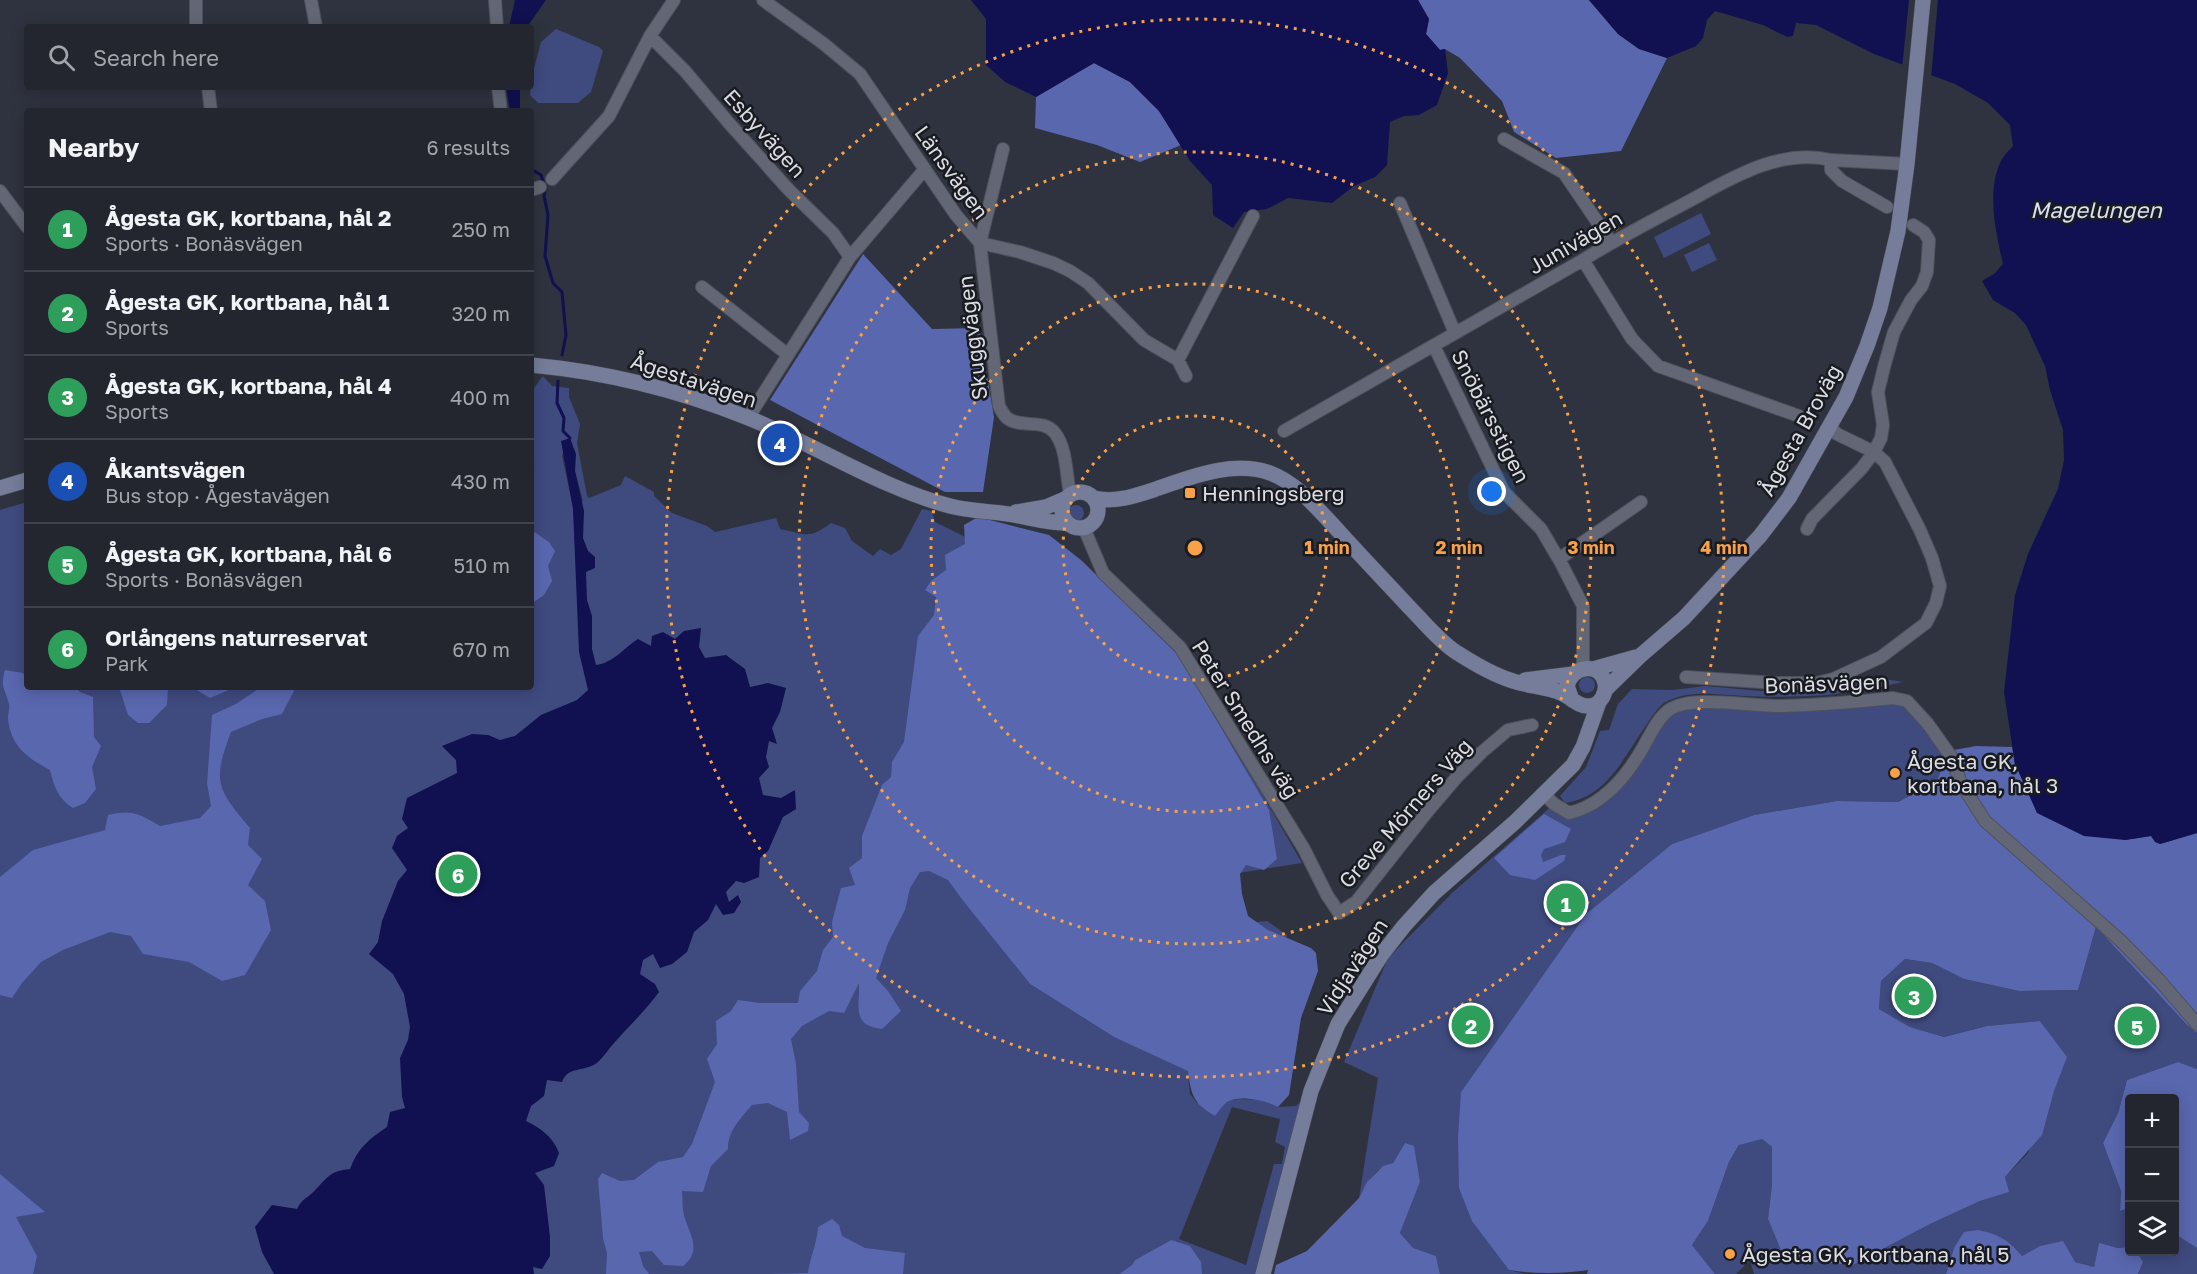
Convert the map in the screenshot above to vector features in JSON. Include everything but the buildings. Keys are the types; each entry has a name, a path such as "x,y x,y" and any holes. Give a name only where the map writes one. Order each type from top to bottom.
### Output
{"main road":[{"name":"Ågesta Broväg","path":"1602,696 1640,656 1684,618 1760,536 1789,498 1846,397 1880,308 1898,231 1923,0"},
{"name":"Ågestavägen","path":"534,365 567,368 624,378 687,395 748,418 900,489 951,506 1048,523 1066,523"},
{"path":"1094,498 1098,508 1094,523 1084,528 1072,527 1066,523 1061,508 1070,495 1084,492 1105,501 1132,497 1189,478 1233,468 1256,469 1272,474 1286,481 1316,507 1454,651 1510,680 1560,693 1588,707 1602,696 1605,681 1600,674 1583,670 1541,679 1510,680"},
{"path":"0,488 24,481"},
{"name":"Ågestavägen","path":"1007,514 1046,507 1070,495"},
{"path":"1098,514 1108,513 1132,497"},
{"name":"Ågesta Broväg","path":"1583,670 1640,656"},
{"path":"1583,670 1567,686 1575,702 1583,747"},
{"name":"Vidjavägen","path":"1263,1274 1311,1091 1338,1023 1382,954 1434,893 1574,765 1602,696"}],"street":[{"path":"195,0 195,24"},
{"path":"311,0 315,24"},
{"path":"495,0 497,24"},
{"path":"552,179 609,116 650,36 674,0"},
{"name":"Länsvägen","path":"763,0 831,49 860,74 956,214 980,243 1053,263 1071,271 1088,283 1144,340 1178,360"},
{"name":"Esbyvägen","path":"650,36 685,71 789,190 832,233 850,257"},
{"path":"208,90 211,108"},
{"path":"498,90 501,108"},
{"path":"1504,139 1564,173 1611,242"},
{"path":"980,243 1003,149"},
{"name":"Junivägen","path":"1284,431 1611,242 1726,180 1758,166 1799,158 1819,157 1831,160 1907,164"},
{"path":"1831,160 1831,170 1842,181 1887,207"},
{"path":"748,418 850,257 925,168"},
{"path":"0,191 24,223"},
{"path":"1400,202 1455,333"},
{"path":"1186,376 1178,360 1252,216"},
{"path":"1807,529 1812,519 1862,468 1881,438 1883,425 1878,392 1894,332 1911,300 1922,286 1927,272 1929,240 1924,232 1913,225"},
{"name":"Skuggvägen","path":"980,243 999,406 1007,418 1027,425 1044,425 1054,432 1061,444 1070,495"},
{"path":"1583,260 1632,339 1658,366 1799,416"},
{"path":"702,287 788,355"},
{"name":"Snöbärsstigen","path":"1434,346 1504,492 1541,529 1582,606 1583,670"},
{"path":"1686,677 1776,683 1817,683 1833,679 1881,657 1926,623 1936,603 1940,586 1932,558 1920,530 1885,462 1874,452 1838,434 1830,427"},
{"path":"1559,559 1641,502"},
{"name":"Peter Smedhs väg","path":"1084,528 1103,573 1180,647 1304,849 1327,895 1339,913"},
{"name":"Bonäsvägen","path":"1544,794 1554,804 1569,813 1582,810 1599,800 1629,769 1668,711 1687,703 1780,706 1893,698 1907,701 1928,724 1950,755 1962,785 1985,821 2121,941 2197,1024"},
{"name":"Greve Mörners Väg","path":"1339,913 1356,902 1428,811 1482,752 1508,730 1532,725"}],"shaded area":[{"path":"1418,0 1589,0 1618,34 1639,49 1667,58 1621,151 1556,158 1514,132 1502,101 1460,58 1445,49 1440,50 1426,34 1429,19"},
{"path":"556,29 599,47 603,51 591,92 578,103 538,103 530,95 531,90 534,90 534,68 541,42"},
{"path":"1094,63 1130,82 1159,111 1181,145 1140,162 1097,145 1035,128 1036,97"},
{"path":"1701,213 1711,234 1664,258 1654,237"},
{"path":"1709,243 1717,260 1692,272 1684,255"},
{"path":"863,254 932,329 979,328 994,417 983,492 945,492 770,400"},
{"path":"543,376 552,386 569,388 569,397 580,424 577,443 589,498 621,485 625,476 654,492 654,496 672,513 707,526 715,532 776,518 780,529 812,534 831,523 845,528 852,541 873,556 880,549 891,555 901,549 922,509 932,511 935,522 1002,555 1084,574 1182,656 1302,863 1226,875 1248,923 1267,921 1287,935 1245,1096 1188,1075 1190,1094 1197,1103 1238,1099 1267,1100 1278,1107 1296,1106 1311,1091 1263,1274 1202,1274 1171,1240 1135,1260 1119,1274 0,1274 0,510 24,503 24,690 534,690 534,390","holes":["569,438 575,454 575,471 583,501 573,507 562,456","1014,964 1142,1048 1114,1037 1030,984","1232,1107 1280,1119 1275,1142 1285,1147 1282,1164 1274,1164 1246,1265 1179,1239"]},
{"path":"1076,505 1084,513 1076,521 1068,513"},
{"path":"978,517 1049,535 1081,560 1179,656 1269,810 1277,859 1264,870 1246,865 1240,874 1248,916 1268,930 1311,948 1316,953 1318,971 1301,1018 1289,1095 1278,1107 1253,1099 1232,1100 1225,1103 1215,1116 1194,1098 1188,1071 1114,1037 1030,984 948,880 929,871 920,872 910,888 905,910 888,943 876,978 901,1011 882,1029 865,1024 859,1014 859,983 844,1013 829,1011 802,1026 791,1039 796,1064 799,1112 809,1123 808,1131 790,1140 787,1112 768,1103 752,1105 733,1130 728,1149 711,1166 703,1192 682,1191 683,1210 693,1246 693,1253 689,1260 683,1266 664,1265 652,1251 639,1252 643,1266 649,1274 606,1274 607,1253 603,1238 598,1179 602,1173 620,1181 634,1180 658,1162 683,1157 692,1144 715,1082 707,1059 717,1044 716,1021 731,1011 738,1000 759,1003 798,1003 800,991 817,971 823,950 833,937 832,922 841,888 855,885 849,868 862,858 862,836 882,785 891,777 892,762 904,742 918,636 934,615 936,597 925,590 931,581 946,570 945,555 965,544 964,525"},
{"path":"534,532 549,542 555,551 548,566 552,581 544,595 534,602"},
{"path":"5,670 23,673 24,690 78,690 93,697 94,737 101,746 92,767 96,789 85,803 73,808 64,801 57,792 50,770 34,761 16,743 9,727 9,706 3,684"},
{"path":"1587,677 1595,685 1587,693 1579,685"},
{"path":"1879,678 1903,682 1820,695 1768,697 1693,694 1674,699 1664,703 1657,710 1604,784 1593,793 1580,799 1565,803 1560,796 1586,767 1600,731 1609,730 1618,704 1632,689 1673,690 1705,686 1783,693 1815,691"},
{"path":"120,690 168,690 167,705 149,723 138,723 128,715"},
{"path":"197,690 229,690 210,698"},
{"path":"257,690 294,690 282,714 262,719 231,732 221,763 220,774 224,794 250,828 248,845 262,859 248,885 265,901 271,930 245,975 222,981 189,962 143,954 131,936 110,932 63,950 41,962 12,998 0,995 0,877 33,850 105,830 108,815 124,812 136,814 160,826 200,818 211,806 207,784 212,715 236,704"},
{"path":"1907,701 1948,751 1937,781 1898,802 1837,801 1754,815 1672,844 1586,914 1461,1092 1509,1270 1525,1274 1440,1274 1436,1256 1413,1249 1400,1233 1420,1182 1405,1143 1393,1163 1381,1168 1372,1176 1359,1198 1378,1078 1344,1062 1388,958 1452,893 1554,804 1569,813 1599,800 1654,729 1687,703"},
{"path":"1976,746 2012,747 2015,765 2125,840 2151,836 2160,844 2197,833 2197,1033 2096,927 2078,990 2019,991 1964,979 1932,963 1905,959 1881,981 1879,1009 1910,1027 1944,1037 1987,1026 2040,1021 2067,1057 2054,1091 2042,1135 2005,1177 2009,1192 1980,1201 1928,1225 1853,1265 1784,1258 1768,1219 1772,1184 1772,1147 1762,1139 1739,1145 1729,1162 1708,1221 1692,1245 1715,1274 1587,1274 1588,1270 1549,1273 1509,1270 1472,1221 1459,1188 1458,1137 1461,1092 1586,914 1672,844 1754,815 1837,801 1898,802 1937,781 1948,751"},
{"path":"1544,814 1571,829 1565,842 1544,849 1541,855 1543,862 1566,855 1564,861 1535,880 1510,875 1494,858"},
{"path":"2096,927 2197,1033 2197,1069 2178,1062 2127,1080 2118,1113 2103,1143 2121,1191 2120,1211 2125,1209 2125,1247 2099,1244 2094,1267 2075,1262 2040,1246 2022,1256 1954,1248 1946,1274 1754,1274 1750,1260 1736,1274 1715,1274 1692,1245 1708,1221 1729,1162 1740,1144 1762,1139 1772,1147 1772,1184 1768,1219 1784,1258 1853,1265 1928,1225 1980,1201 2008,1192 2005,1177 2028,1153 2066,1057 2040,1021 1987,1026 1944,1037 1910,1027 1879,1009 1881,981 1905,959 1932,963 1964,979 2019,991 2078,990"},
{"path":"2178,1062 2197,1069 2197,1248 2179,1237 2179,1094 2125,1094 2125,1209 2120,1211 2121,1191 2103,1143 2118,1113 2127,1080"},
{"path":"1405,1143 1414,1146 1420,1182 1400,1233 1413,1248 1436,1256 1440,1274 1274,1274 1276,1265 1307,1251 1359,1198 1367,1182 1383,1166 1393,1163"},
{"path":"0,1174 45,1212 16,1217 37,1256 33,1274 0,1274"},
{"path":"832,1219 839,1225 842,1236 865,1248 905,1253 903,1274 771,1274 808,1273 818,1227"},
{"path":"1978,1230 2003,1238 2022,1256 2040,1246 2063,1241 2075,1262 2094,1267 2099,1243 2125,1247 2125,1256 2139,1256 2143,1262 2138,1274 1946,1274 1954,1248 1964,1232"},
{"path":"2179,1237 2197,1248 2197,1274 2138,1274 2143,1262 2139,1256 2179,1256"},
{"path":"1171,1240 1190,1246 1201,1262 1202,1274 1119,1274 1135,1260"}],"water":[{"path":"515,0 546,0 529,24 510,24"},
{"path":"971,0 1418,0 1429,19 1426,34 1440,50 1445,49 1448,73 1437,105 1419,115 1404,116 1390,122 1387,165 1375,177 1354,186 1332,203 1288,198 1267,209 1244,212 1233,228 1213,215 1212,185 1190,161 1159,111 1130,82 1094,63 1036,97 1005,82 986,65 986,19"},
{"name":"Magelungen","path":"1589,0 2197,0 2197,833 2160,844 2155,842 2151,836 2125,840 2084,836 2037,813 2015,764 2004,692 2015,595 2028,554 2058,489 2064,460 2063,430 2045,366 2026,325 2015,313 1993,300 1982,281 1994,274 2003,264 1995,226 1993,199 1996,173 2002,159 2013,146 2010,125 1988,103 1955,84 1874,54 1816,25 1796,23 1793,36 1787,37 1763,25 1715,11 1707,20 1703,38 1696,46 1667,58 1639,49 1618,34"},
{"path":"506,90 520,90 520,108 510,108"},
{"path":"570,438 576,454 575,471 584,511 583,538 588,551 595,557 595,568 586,572 587,600 592,616 592,649 596,665 613,658 638,639 651,646 652,636 663,632 675,639 684,631 701,628 699,647 705,658 726,655 745,669 750,687 768,683 786,688 780,712 772,728 777,744 769,741 766,757 769,767 759,778 763,795 781,798 795,790 796,809 783,817 768,851 760,858 759,877 744,883 736,881 726,892 729,902 738,895 741,902 734,913 723,915 716,904 708,920 694,932 687,952 672,964 660,968 653,954 643,960 640,974 655,984 659,992 654,999 597,1063 572,1071 562,1082 547,1080 544,1096 531,1106 526,1121 546,1134 559,1153 554,1166 535,1173 544,1185 550,1237 550,1256 542,1269 533,1267 534,1274 274,1274 262,1252 255,1227 272,1205 297,1209 331,1174 350,1169 364,1145 387,1127 390,1112 405,1108 402,1097 400,1058 408,1040 410,1027 404,994 393,974 369,954 378,942 382,921 398,881 407,870 392,848 397,836 408,828 402,819 407,798 457,773 456,760 442,746 472,734 488,735 500,740 515,736 541,715 577,700 588,690 579,652 573,509 561,441"}],"pier":[{"path":"1909,0 1938,0 1931,79 1902,68"}],"waterway":[{"path":"534,171 541,175 545,188 544,196 548,215 545,256 553,283 562,292 566,335 562,355"},
{"path":"558,381 557,403 564,418 563,431 570,438"}],"place":[{"name":"Åkantsvägen","path":"780,443"},
{"name":"Henningsberg","path":"1190,493"},
{"name":"Ågesta GK, kortbana, hål 3","path":"1895,773"},
{"name":"Orlångens naturreservat","path":"458,874"},
{"name":"Ågesta GK, kortbana, hål 2","path":"1566,903"},
{"name":"Ågesta GK, kortbana, hål 4","path":"1914,996"},
{"name":"Ågesta GK, kortbana, hål 1","path":"1471,1025"},
{"name":"Ågesta GK, kortbana, hål 6","path":"2137,1026"},
{"name":"Ågesta GK, kortbana, hål 5","path":"1730,1254"}]}
